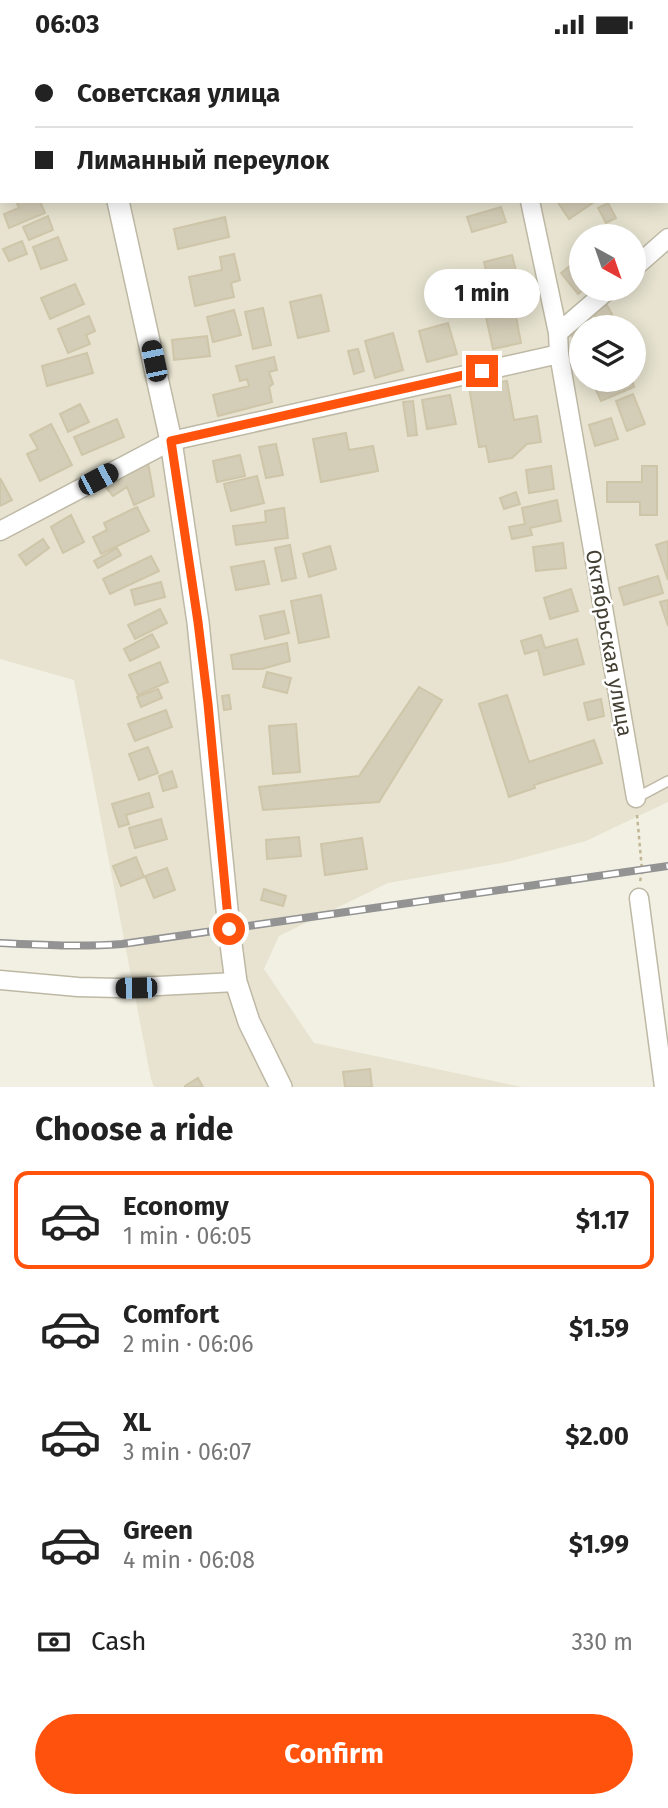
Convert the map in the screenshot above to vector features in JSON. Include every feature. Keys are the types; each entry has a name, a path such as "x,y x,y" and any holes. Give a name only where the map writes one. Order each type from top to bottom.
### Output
{"street":[{"path":"118,203 171,441 208,704 236,982 249,1022 281,1087"},
{"name":"Октябрьская улица","path":"530,203 558,333 559,354 636,798"},
{"path":"646,257 668,238"},
{"path":"558,333 595,301"},
{"path":"0,531 171,441 559,354"},
{"path":"639,898 664,1087"},
{"path":"0,980 119,988 236,982"}],"lane":[{"path":"636,798 668,781"}],"path":[{"path":"636,798 642,870 639,898"}],"shaded area":[{"path":"0,203 668,203 668,802 586,841 507,862 388,883 279,936 264,969 314,1043 522,1087 154,1087 74,680 0,659"}],"building":[{"path":"17,203 41,203 45,213 9,228 4,214 19,208"},
{"path":"558,203 593,203 569,219"},
{"path":"608,203 616,218 606,223 598,208"},
{"path":"501,207 506,222 472,232 467,217"},
{"path":"48,216 53,230 29,240 23,227"},
{"path":"225,217 229,237 178,249 174,229"},
{"path":"58,237 67,260 41,269 33,247"},
{"path":"22,241 27,254 9,261 3,249"},
{"path":"234,254 240,280 231,283 234,297 195,306 189,277 222,270 220,257"},
{"path":"512,255 518,279 490,286 484,262"},
{"path":"569,267 569,283 561,273"},
{"path":"75,284 84,304 50,319 41,298"},
{"path":"321,295 329,331 298,338 290,302"},
{"path":"607,305 612,315 595,315 593,312"},
{"path":"263,308 271,345 253,349 245,312"},
{"path":"234,310 241,335 213,342 207,317"},
{"path":"515,311 521,343 493,349 486,317"},
{"path":"89,316 95,331 86,335 90,344 68,353 58,329"},
{"path":"448,323 457,354 427,362 419,331"},
{"path":"393,333 403,370 375,378 365,341"},
{"path":"207,336 210,356 174,360 172,340"},
{"path":"358,349 364,371 354,374 348,351"},
{"path":"87,353 93,373 47,386 42,366"},
{"path":"274,357 277,370 269,372 273,384 269,387 272,402 218,416 213,395 249,386 247,379 240,381 236,366"},
{"path":"507,381 514,420 537,416 541,442 527,444 512,458 489,462 486,446 479,447 469,387"},
{"path":"597,392 622,392 601,401"},
{"path":"633,394 645,424 627,431 616,401"},
{"path":"450,395 456,424 427,429 422,400"},
{"path":"413,401 417,435 408,436 403,402"},
{"path":"80,404 89,422 68,432 60,414"},
{"path":"611,418 618,439 595,446 589,425"},
{"path":"117,419 124,437 82,455 74,437"},
{"path":"51,424 72,465 40,481 27,454 38,449 30,435"},
{"path":"346,433 349,450 373,446 378,471 321,482 313,439"},
{"path":"276,444 283,475 266,478 259,447"},
{"path":"240,455 245,476 217,482 213,461"},
{"path":"147,457 154,496 134,505 127,487 113,496 103,484"},
{"path":"551,466 554,489 529,493 526,470"},
{"path":"642,466 657,466 657,515 640,515 640,502 607,502 607,482 642,482"},
{"path":"257,476 264,503 231,511 224,484"},
{"path":"0,478 12,500 0,506"},
{"path":"516,492 520,504 504,509 500,498"},
{"path":"557,500 561,521 530,528 532,535 512,539 509,527 525,524 522,508"},
{"path":"137,507 149,531 101,554 93,537 107,530 104,523"},
{"path":"284,508 288,538 236,545 233,526 266,522 265,511"},
{"path":"71,515 84,542 63,553 51,527"},
{"path":"43,539 49,548 26,565 19,555"},
{"path":"668,541 668,580 656,545"},
{"path":"563,543 566,568 536,571 533,547"},
{"path":"290,545 296,578 282,581 275,548"},
{"path":"330,546 336,569 309,577 303,554"},
{"path":"117,548 121,555 98,568 94,561"},
{"path":"151,556 159,571 110,594 103,579"},
{"path":"264,561 269,584 236,590 231,567"},
{"path":"658,576 663,593 624,605 619,588"},
{"path":"161,582 165,597 135,605 131,590"},
{"path":"571,589 578,611 550,619 544,598"},
{"path":"321,595 329,637 299,643 291,601"},
{"path":"668,600 668,626 660,602"},
{"path":"160,609 167,623 135,639 128,625"},
{"path":"284,611 289,633 265,639 260,616"},
{"path":"152,634 159,647 130,661 124,649"},
{"path":"541,635 545,648 577,639 584,664 544,675 538,650 525,654 521,641"},
{"path":"287,643 290,661 262,669 233,669 231,655"},
{"path":"160,662 168,682 138,695 129,675"},
{"path":"267,672 291,678 287,693 263,687"},
{"path":"419,687 442,700 379,802 263,810 259,787 359,776"},
{"path":"158,689 162,698 141,707 137,697"},
{"path":"229,695 231,709 224,710 222,696"},
{"path":"507,695 529,762 594,740 602,763 534,785 535,788 509,797 479,704"},
{"path":"601,699 604,716 588,720 584,703"},
{"path":"166,710 172,727 135,741 128,724"},
{"path":"296,724 300,772 273,774 269,726"},
{"path":"148,747 158,773 139,780 129,754"},
{"path":"172,771 177,787 163,791 159,776"},
{"path":"149,793 153,807 126,815 129,824 119,827 112,804"},
{"path":"161,819 167,839 135,848 129,828"},
{"path":"299,837 301,856 267,859 266,840"},
{"path":"362,838 367,869 325,875 321,844"},
{"path":"136,857 144,877 121,886 113,866"},
{"path":"167,868 175,890 154,898 145,876"},
{"path":"264,889 286,896 283,906 261,900"},
{"path":"370,1069 372,1087 345,1087 343,1072"},
{"path":"198,1078 203,1087 185,1087 185,1086"}],"railway":[{"path":"0,943 76,946 122,944 668,866"}],"route":[{"path":"229,929 208,704 171,441 482,371"}]}
